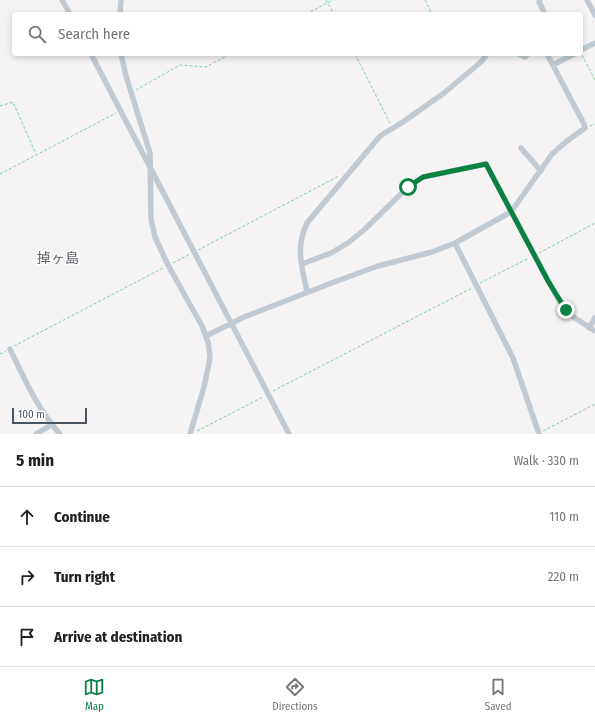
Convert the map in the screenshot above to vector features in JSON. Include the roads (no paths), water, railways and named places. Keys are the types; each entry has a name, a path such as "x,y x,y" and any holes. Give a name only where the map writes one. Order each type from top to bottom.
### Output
{"street":[{"path":"62,0 69,12"},
{"path":"120,12 121,0"},
{"path":"540,0 539,2 544,12"},
{"path":"587,0 595,15"},
{"path":"583,51 595,43"},
{"path":"92,56 289,434"},
{"path":"122,56 131,93 150,152 152,227 168,266 206,336 209,348 208,368 190,434"},
{"path":"307,292 299,253 307,223 380,136 403,122 444,93 481,62 486,56"},
{"path":"206,336 231,323 307,292 378,266 432,252 455,243 511,212 552,154 585,128 548,56"},
{"path":"553,65 570,56"},
{"path":"521,148 540,171"},
{"path":"302,264 331,253 348,243 365,229 408,187 423,177 486,164 559,301 572,316 595,331"},
{"path":"455,243 513,358 539,434"},
{"path":"589,328 595,318"},
{"path":"10,349 27,386 52,425 60,434"},
{"path":"36,434 52,425"}],"district":[{"name":"掉ヶ島","path":"58,258"}]}
